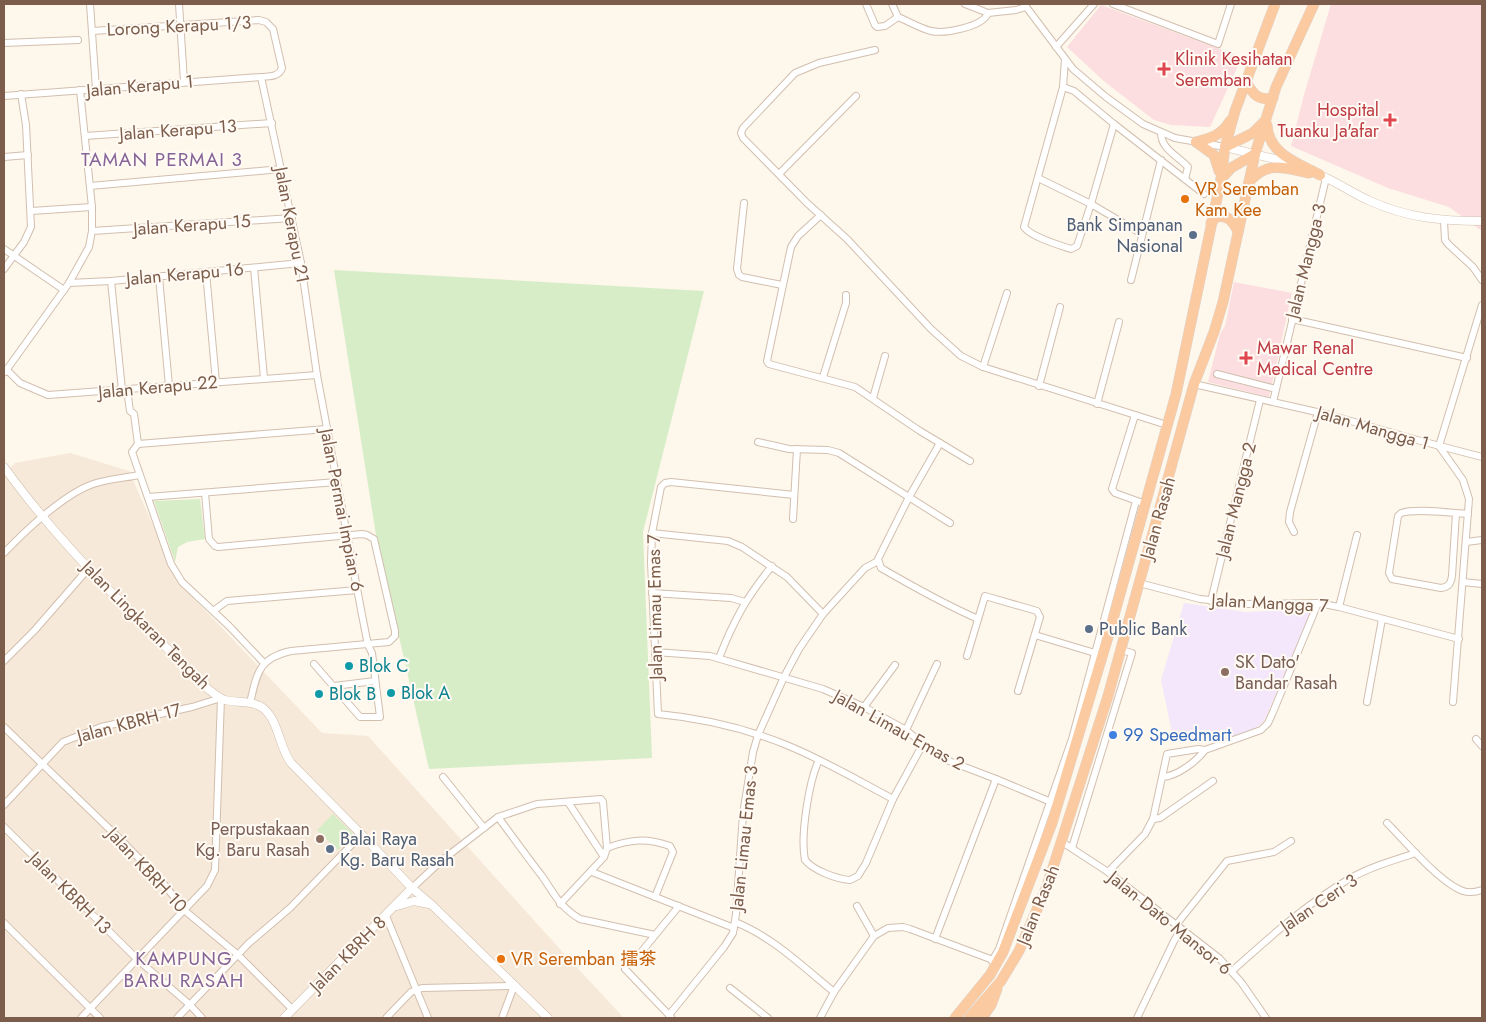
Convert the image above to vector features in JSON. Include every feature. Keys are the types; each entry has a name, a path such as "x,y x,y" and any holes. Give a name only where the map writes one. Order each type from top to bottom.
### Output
{"highway":[{"name":"Jalan Rasah","path":"956,1018 990,975 1003,952 1052,823 1092,694 1141,502 1176,394 1221,179 1225,147 1235,111 1275,4"},
{"name":"Jalan Rasah","path":"969,1018 1001,981 1019,951 1047,886 1062,842 1108,696 1194,384 1205,358 1218,317 1234,257 1248,184 1256,154 1280,79 1314,4"},
{"path":"1246,82 1252,94 1257,97 1273,98"},
{"path":"1196,142 1212,138 1225,130 1235,111"},
{"path":"1225,147 1253,133 1267,119"},
{"path":"1267,119 1267,133 1275,149 1323,177"},
{"path":"1196,142 1214,155 1218,162 1221,179"},
{"path":"1221,179 1231,168 1256,154"},
{"path":"1248,184 1262,170 1276,166 1323,177"},
{"path":"1211,222 1216,217 1224,216 1231,221 1238,231"},
{"path":"947,1018 982,980 1003,952"},
{"path":"982,1018 991,1005 1001,981"}],"street":[{"path":"90,4 96,89"},
{"path":"179,4 184,82"},
{"path":"866,4 874,25 877,27 885,26 898,17"},
{"path":"892,4 898,17 925,29 939,32 951,31 975,24 986,18 988,13"},
{"path":"966,4 988,13 1016,10 1025,5 1073,69 1106,97 1143,124 1161,133 1174,138 1225,147 1275,159 1323,177 1385,207 1421,218 1444,221 1482,221"},
{"path":"1056,47 1094,4"},
{"path":"1113,4 1218,44 1231,4"},
{"name":"Lorong Kerapu 1/3","path":"92,31 259,20 266,22 273,29 282,68 281,72 276,75"},
{"path":"4,43 78,40"},
{"path":"875,50 818,63 795,73 743,128 743,138 847,239 931,329 961,356 983,367 1039,386 1167,425"},
{"path":"1066,59 1063,87 1024,225 1027,232 1075,249 1091,204 1114,124"},
{"name":"Jalan Kerapu 1","path":"4,96 276,75"},
{"name":"Jalan Kerapu 21","path":"262,77 301,263 317,375"},
{"path":"1063,87 1074,92 1204,194"},
{"path":"5,371 69,283 89,247 92,231 92,207 80,90"},
{"path":"4,268 24,242 31,227 28,155 21,94"},
{"path":"779,174 856,96"},
{"name":"Jalan Kerapu 13","path":"85,136 272,123"},
{"path":"1161,133 1161,139 1167,149 1188,166 1185,179"},
{"path":"4,157 28,155"},
{"path":"1131,280 1161,160"},
{"path":"90,186 282,169"},
{"name":"Jalan Mangga 3","path":"1273,402 1323,177"},
{"path":"1038,178 1091,204 1142,234"},
{"path":"744,203 737,269 739,275 782,285"},
{"path":"31,211 92,207"},
{"path":"821,215 794,240 788,256 767,361 768,364 855,387 970,461"},
{"name":"Jalan Kerapu 15","path":"92,231 292,218"},
{"path":"1444,221 1445,240 1473,267 1482,280"},
{"path":"4,249 64,290"},
{"name":"Jalan Kerapu 16","path":"69,283 158,277 301,263"},
{"path":"254,268 264,378"},
{"path":"206,272 216,382"},
{"path":"158,277 169,386"},
{"path":"111,281 124,390 130,411 134,414 138,444 132,452 171,564 182,582 264,663"},
{"path":"983,367 1007,293"},
{"path":"823,378 846,303 846,295"},
{"path":"1482,305 1439,446 1482,457"},
{"path":"1039,386 1060,307"},
{"path":"1292,319 1467,358"},
{"path":"1097,404 1119,322"},
{"path":"873,398 885,356"},
{"name":"Jalan Kerapu 22","path":"5,371 20,383 48,395 317,375"},
{"path":"1217,374 1276,389"},
{"name":"Jalan Permai Impian 6","path":"317,375 357,590 368,645 372,652 380,718 360,717 334,686"},
{"name":"Jalan Mangga 1","path":"1194,384 1318,412 1439,446 1463,480 1469,499 1453,702"},
{"name":"Jalan Mangga 2","path":"1211,600 1260,400"},
{"path":"1294,532 1289,522 1290,512 1318,412"},
{"path":"982,980 1002,941 1072,739 1095,653 1141,502 1115,492 1112,487 1135,415"},
{"path":"138,444 327,429"},
{"path":"758,442 789,449 828,450 839,453 950,523"},
{"name":"Jalan Limau Emas 3","path":"670,1017 724,947 735,925 743,814 753,752 758,735 784,677 799,649 823,614 841,592 865,568 878,561 909,497 940,443"},
{"path":"793,519 797,449"},
{"name":"Jalan Lingkaran Tengah","path":"4,467 42,518 88,569 208,689 221,698 250,703 267,712 275,726 285,755 291,763 362,834 412,888 548,1018"},
{"path":"4,553 66,499 92,484 139,475"},
{"path":"148,497 337,482"},
{"name":"Jalan Limau Emas 7","path":"758,735 698,718 658,714 652,593 652,533 661,486 665,483 671,482 794,495"},
{"path":"205,493 209,539 211,543 218,547 347,536 367,535 374,539 395,632 395,636 389,642 291,651 279,654 264,663 257,676 250,703"},
{"path":"1456,513 1450,584 1441,588 1392,579 1389,574 1398,516 1401,513 1412,512 1456,513 1468,514"},
{"path":"652,533 728,541 742,547 787,576 823,614"},
{"path":"1339,607 1357,535"},
{"path":"1466,542 1482,540"},
{"path":"878,561 881,568 915,588 978,619"},
{"path":"720,658 732,625 745,602 772,566"},
{"path":"4,661 34,631 88,569"},
{"path":"1452,576 1482,584"},
{"name":"Jalan Mangga 7","path":"1140,583 1192,598 1241,603 1318,603 1459,639"},
{"path":"213,611 227,601 357,590"},
{"path":"652,593 731,598 745,602"},
{"path":"967,656 983,598 987,596 1037,611 1040,617 1036,635 1018,691"},
{"path":"1108,872 1146,834 1153,819 1167,754 1198,749 1205,750 1253,734 1265,726 1273,712 1318,603"},
{"path":"1367,702 1382,619"},
{"path":"1036,635 1095,653"},
{"path":"1072,848 1132,653 1121,650"},
{"name":"Jalan Limau Emas 2","path":"655,652 700,654 720,658 822,689 864,707 906,730 949,762 1051,802"},
{"path":"314,664 334,686 375,681"},
{"path":"906,730 937,664"},
{"path":"864,707 895,665"},
{"path":"1108,696 1119,700"},
{"path":"81,1018 207,886 215,870 221,698"},
{"name":"Jalan KBRH 17","path":"4,804 63,742 75,736 221,698"},
{"name":"Jalan KBRH 10","path":"4,727 164,884 184,910 238,954 293,1010"},
{"path":"758,735 785,744 819,760 893,799"},
{"path":"1476,739 1482,746"},
{"path":"819,760 811,782 805,824 804,856 810,865 846,880 856,878 866,863 893,799 923,744"},
{"path":"1163,777 1176,773 1199,757 1205,750"},
{"path":"443,777 484,828"},
{"path":"935,939 996,779"},
{"path":"1153,819 1160,818 1213,781"},
{"path":"412,888 441,861 498,817 537,804 601,798 603,802 607,848 604,857 560,904"},
{"path":"568,802 604,857"},
{"path":"498,817 560,904 580,919 655,935"},
{"path":"1387,823 1432,868 1458,889 1467,892 1482,890"},
{"name":"Jalan KBRH 13","path":"4,827 137,959 190,1005 202,1018"},
{"path":"177,1018 238,954 285,913 362,834"},
{"path":"607,848 642,840 659,842 670,846 673,852 655,897"},
{"path":"1137,1018 1179,927 1227,861 1274,852 1291,841"},
{"name":"Jalan Dato Mansor 6","path":"1062,842 1108,872 1232,971 1266,1018"},
{"name":"Jalan Ceri 3","path":"1232,971 1281,927 1349,879 1376,866 1416,852"},
{"path":"592,872 679,906 735,925 753,929 834,992"},
{"name":"Jalan KBRH 8","path":"284,1018 412,888"},
{"path":"395,907 414,901 424,902 433,906"},
{"path":"638,956 679,906"},
{"path":"857,906 874,936"},
{"path":"386,916 428,1018"},
{"path":"4,923 100,1018"},
{"path":"820,1018 834,992 874,936 888,928 903,927 993,960"},
{"path":"625,969 670,1017"},
{"path":"386,1018 411,992 422,988 514,986 502,1018"},
{"path":"730,988 768,1018"}],"shaded area":[{"name":"Hospital Tuanku Ja'afar","path":"1331,4 1482,4 1482,231 1449,207 1388,188 1291,146"},
{"name":"Klinik Kesihatan Seremban","path":"1101,5 1242,57 1210,127 1171,125 1154,120 1105,82 1067,47"},
{"name":"Mawar Renal Medical Centre","path":"1234,282 1292,293 1269,397 1208,382 1220,334 1225,326"},
{"name":"KAMPUNG BARU RASAH","path":"70,453 129,471 178,582 322,733 368,736 624,1018 4,1018 4,474 15,463"},
{"name":"SK Dato' Bandar Rasah","path":"1184,603 1246,612 1314,608 1264,721 1255,729 1233,737 1171,741 1171,728 1161,680"}],"green space":[{"path":"334,270 704,291 643,532 652,758 429,769 376,535"},
{"path":"200,499 205,539 187,542 178,547 175,562 154,501"},
{"path":"333,814 353,833 338,850 317,830"}],"place":[{"name":"Klinik Kesihatan Seremban","path":"1164,69"},
{"name":"Hospital Tuanku Ja'afar","path":"1390,120"},
{"name":"VR Seremban Kam Kee","path":"1185,199"},
{"name":"Bank Simpanan Nasional","path":"1193,235"},
{"name":"Mawar Renal Medical Centre","path":"1246,358"},
{"name":"Public Bank","path":"1089,629"},
{"name":"Blok C","path":"349,666"},
{"name":"SK Dato' Bandar Rasah","path":"1225,672"},
{"name":"Blok A","path":"391,693"},
{"name":"Blok B","path":"319,694"},
{"name":"99 Speedmart","path":"1113,735"},
{"name":"Perpustakaan Kg. Baru Rasah","path":"320,839"},
{"name":"Balai Raya Kg. Baru Rasah","path":"330,849"},
{"name":"VR Seremban 擂茶","path":"501,959"}],"district":[{"name":"TAMAN PERMAI 3","path":"162,159"},
{"name":"KAMPUNG BARU RASAH","path":"184,969"}]}
